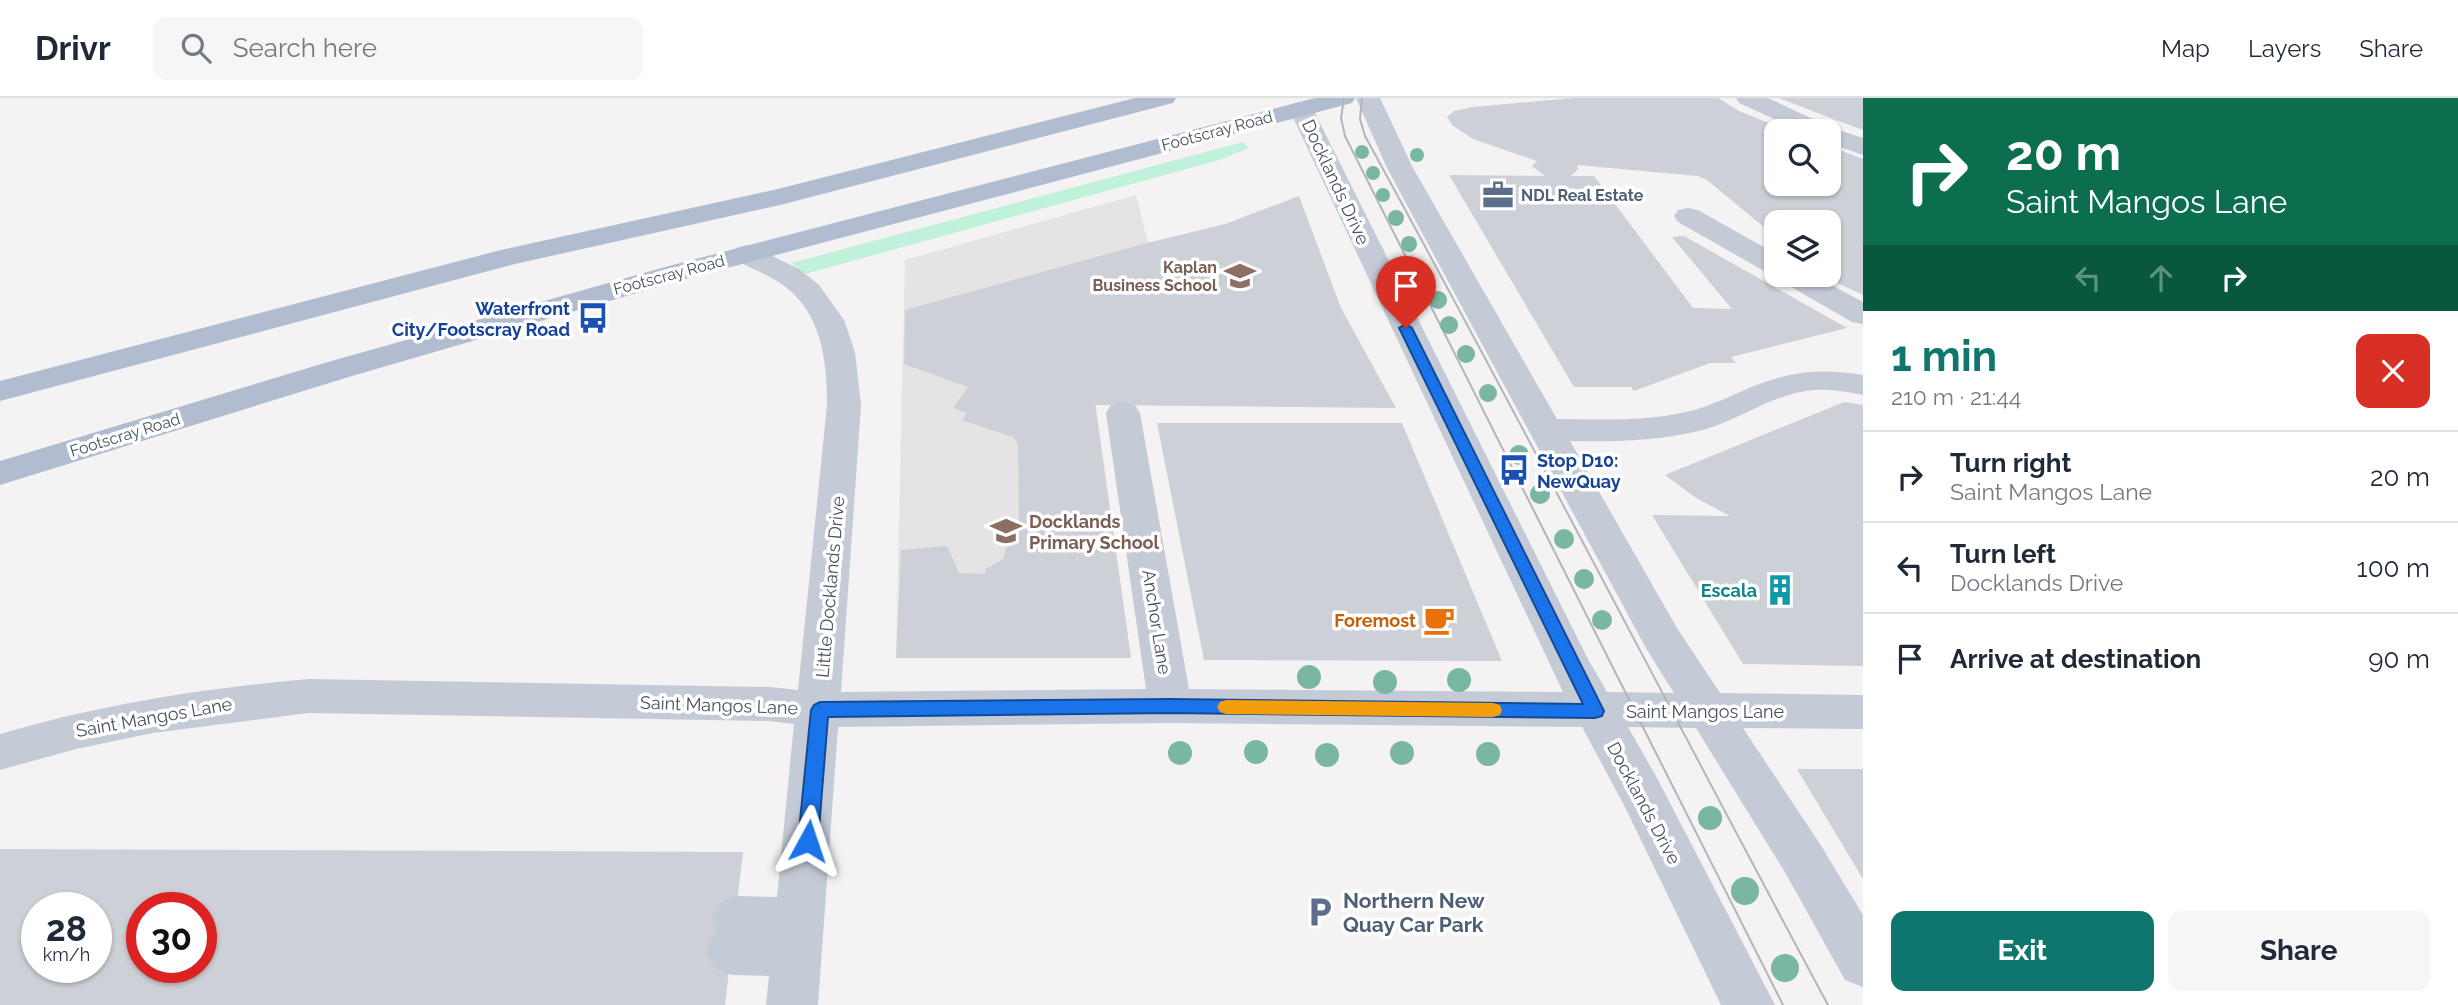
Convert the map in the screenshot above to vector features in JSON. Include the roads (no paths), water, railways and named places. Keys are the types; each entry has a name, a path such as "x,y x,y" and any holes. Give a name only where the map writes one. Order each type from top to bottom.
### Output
{"main road":[{"path":"891,143 1074,98"},
{"path":"0,391 511,256 780,197 1164,98"},
{"name":"Footscray Road","path":"0,473 340,369 746,254 1299,104 1343,98"},
{"path":"511,256 744,179"}],"street":[{"path":"1368,98 1400,168 1517,383 1662,639 1803,859 1863,963"},
{"path":"1748,98 1794,119"},
{"name":"Docklands Drive","path":"1299,104 1468,458 1595,711 1641,792 1749,1005"},
{"path":"1841,139 1862,147"},
{"path":"1688,216 1764,259"},
{"name":"Little Docklands Drive","path":"746,254 794,279 817,302 834,333 844,365 844,405 820,710 792,1005"},
{"path":"1813,287 1863,315"},
{"path":"1546,430 1672,426 1717,414 1803,380 1860,379"},
{"name":"Anchor Lane","path":"1124,413 1170,706"},
{"name":"Saint Mangos Lane","path":"0,752 104,723 174,710 309,696 770,704 820,710 1170,706 1863,712"},
{"path":"735,935 800,936"}],"tram line":[{"path":"1344,98 1341,118 1345,136 1783,1005"},
{"path":"1362,98 1360,119 1365,136 1828,1005"}],"place":[{"name":"NDL Real Estate","path":"1498,195"},
{"name":"Kaplan Business School","path":"1240,276"},
{"name":"Waterfront City/Footscray Road","path":"593,318"},
{"name":"Stop D10: NewQuay","path":"1514,470"},
{"name":"Docklands Primary School","path":"1006,531"},
{"name":"Escala","path":"1780,590"},
{"name":"Foremost","path":"1439,620"},
{"name":"Northern New Quay Car Park","path":"1320,912"}]}
